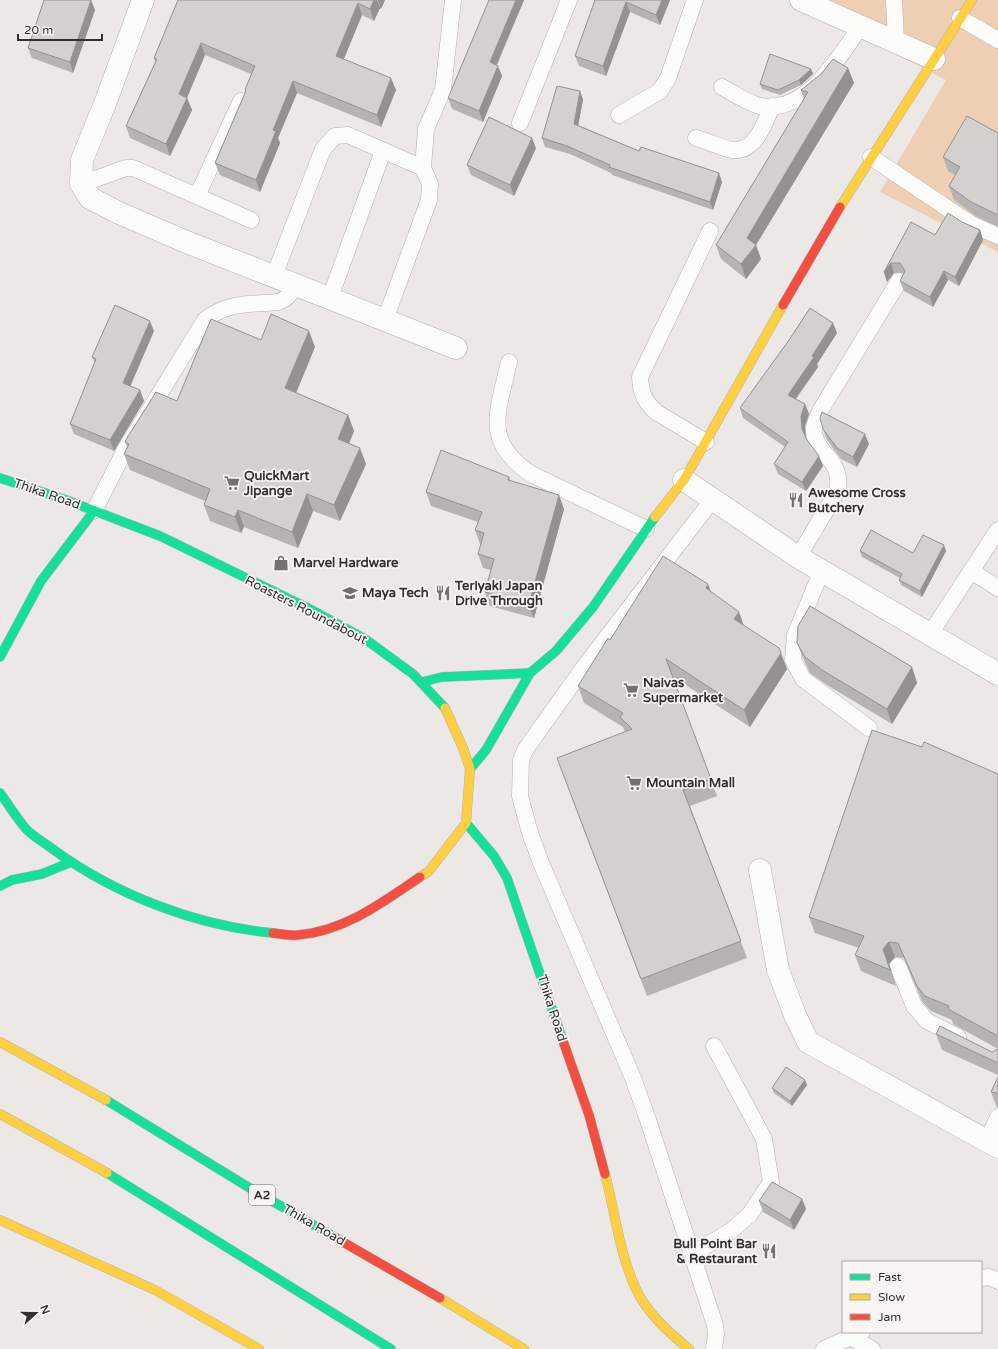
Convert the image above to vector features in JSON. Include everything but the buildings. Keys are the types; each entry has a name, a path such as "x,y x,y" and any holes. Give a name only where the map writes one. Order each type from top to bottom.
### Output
{"main road":[{"path":"470,769 486,750 500,728 530,673 556,651 593,606 646,529 684,480 801,273 871,157 972,0"},
{"name":"Thika Road","path":"0,478 94,511"},
{"path":"0,657 41,581 94,511"},
{"name":"Roasters Roundabout","path":"94,511 160,536 306,607 365,639 413,674 443,705 463,748 470,769 466,823"},
{"path":"422,682 442,678 530,673"},
{"path":"0,793 27,830 71,862 104,882 162,906 201,919 252,931 298,935 340,926 381,904 429,872 466,823"},
{"name":"Thika Road","path":"466,823 494,856 507,878 518,906 569,1060 590,1114 613,1205 621,1249 635,1288 651,1313 670,1334 689,1349"},
{"path":"0,886 12,880 42,874 71,862"},
{"name":"Thika Road","path":"0,1042 96,1094 253,1190 416,1283 524,1349"},
{"path":"0,1114 111,1175 392,1349"},
{"path":"0,1220 155,1290 259,1349"}],"street":[{"path":"144,0 82,160 81,184 90,198 119,213 184,241 456,348"},
{"path":"809,1 860,26 934,59"},
{"path":"684,480 798,557 998,674"},
{"path":"760,870 778,970 795,1015 808,1042 993,1144"}],"lane":[{"path":"385,320 429,200 430,184 423,168 426,129 443,90 453,0"},
{"path":"520,123 569,0"},
{"path":"619,115 660,91 668,78 695,0"},
{"path":"894,0 896,42"},
{"path":"960,18 998,40"},
{"path":"722,86 759,106 772,106 788,103 822,81 860,26"},
{"path":"197,196 241,101"},
{"path":"696,138 734,150 748,146 759,136 772,106"},
{"path":"274,276 323,149 335,136 348,135 423,168"},
{"path":"330,298 383,151"},
{"path":"871,157 971,224 998,236"},
{"path":"81,184 126,168 133,168 251,220"},
{"path":"706,442 656,412 649,406 642,396 640,377 710,231"},
{"path":"798,557 837,492 839,482 834,464 820,447 815,436 814,427 820,411 899,281"},
{"path":"94,511 125,450 205,320 216,312 231,305 278,302 284,300 292,292 294,284"},
{"path":"509,362 497,417 499,435 504,449 514,463 531,474 646,529"},
{"path":"713,499 587,664 525,750 521,760 520,796 541,863 635,1085 715,1325 716,1334 714,1349"},
{"path":"930,634 998,530"},
{"path":"822,570 796,635 793,660 803,679 869,728"},
{"path":"971,571 998,588"},
{"path":"898,966 914,1006 927,1021 972,1045"},
{"path":"692,1254 731,1231 750,1214 771,1182 764,1139 714,1046"},
{"path":"993,1144 998,1117"},
{"path":"824,1349 856,1334 872,1349"}],"shaded area":[{"path":"792,0 998,0 998,252 880,192 946,80"}],"traffic: fast":[{"path":"0,478 66,500 160,536 306,607 365,639 413,674 445,708"},
{"path":"0,657 41,581 94,511"},
{"path":"470,769 486,750 530,673 556,651 593,607 655,517"},
{"path":"422,682 442,677 530,673"},
{"path":"0,793 30,833 78,866 104,881 158,906 187,916 244,929 273,933"},
{"path":"466,823 494,856 507,878 563,1041"},
{"path":"0,886 12,880 42,874 71,862"},
{"path":"106,1100 253,1190 336,1238"},
{"path":"107,1173 391,1349"}],"traffic: slow":[{"path":"840,207 972,0"},
{"path":"655,517 684,480 783,305"},
{"path":"420,877 429,871 466,823 470,769 463,748 445,708"},
{"path":"0,1042 106,1100"},
{"path":"0,1114 107,1173"},
{"path":"605,1174 621,1245 635,1287 651,1313 673,1336 689,1349"},
{"path":"0,1220 155,1290 259,1349"},
{"path":"440,1298 524,1349"}],"traffic: jam":[{"path":"783,305 840,207"},
{"path":"273,933 298,935 332,928 363,914 420,877"},
{"path":"563,1041 589,1115 605,1174"},
{"path":"336,1238 440,1298"}],"place":[{"name":"QuickMart Jipange","path":"232,483"},
{"name":"Awesome Cross Butchery","path":"796,500"},
{"name":"Marvel Hardware","path":"281,563"},
{"name":"Maya Tech","path":"350,593"},
{"name":"Teriyaki Japan Drive Through","path":"443,593"},
{"name":"Naivas Supermarket","path":"631,690"},
{"name":"Mountain Mall","path":"634,783"},
{"name":"Bull Point Bar & Restaurant","path":"769,1251"}]}
